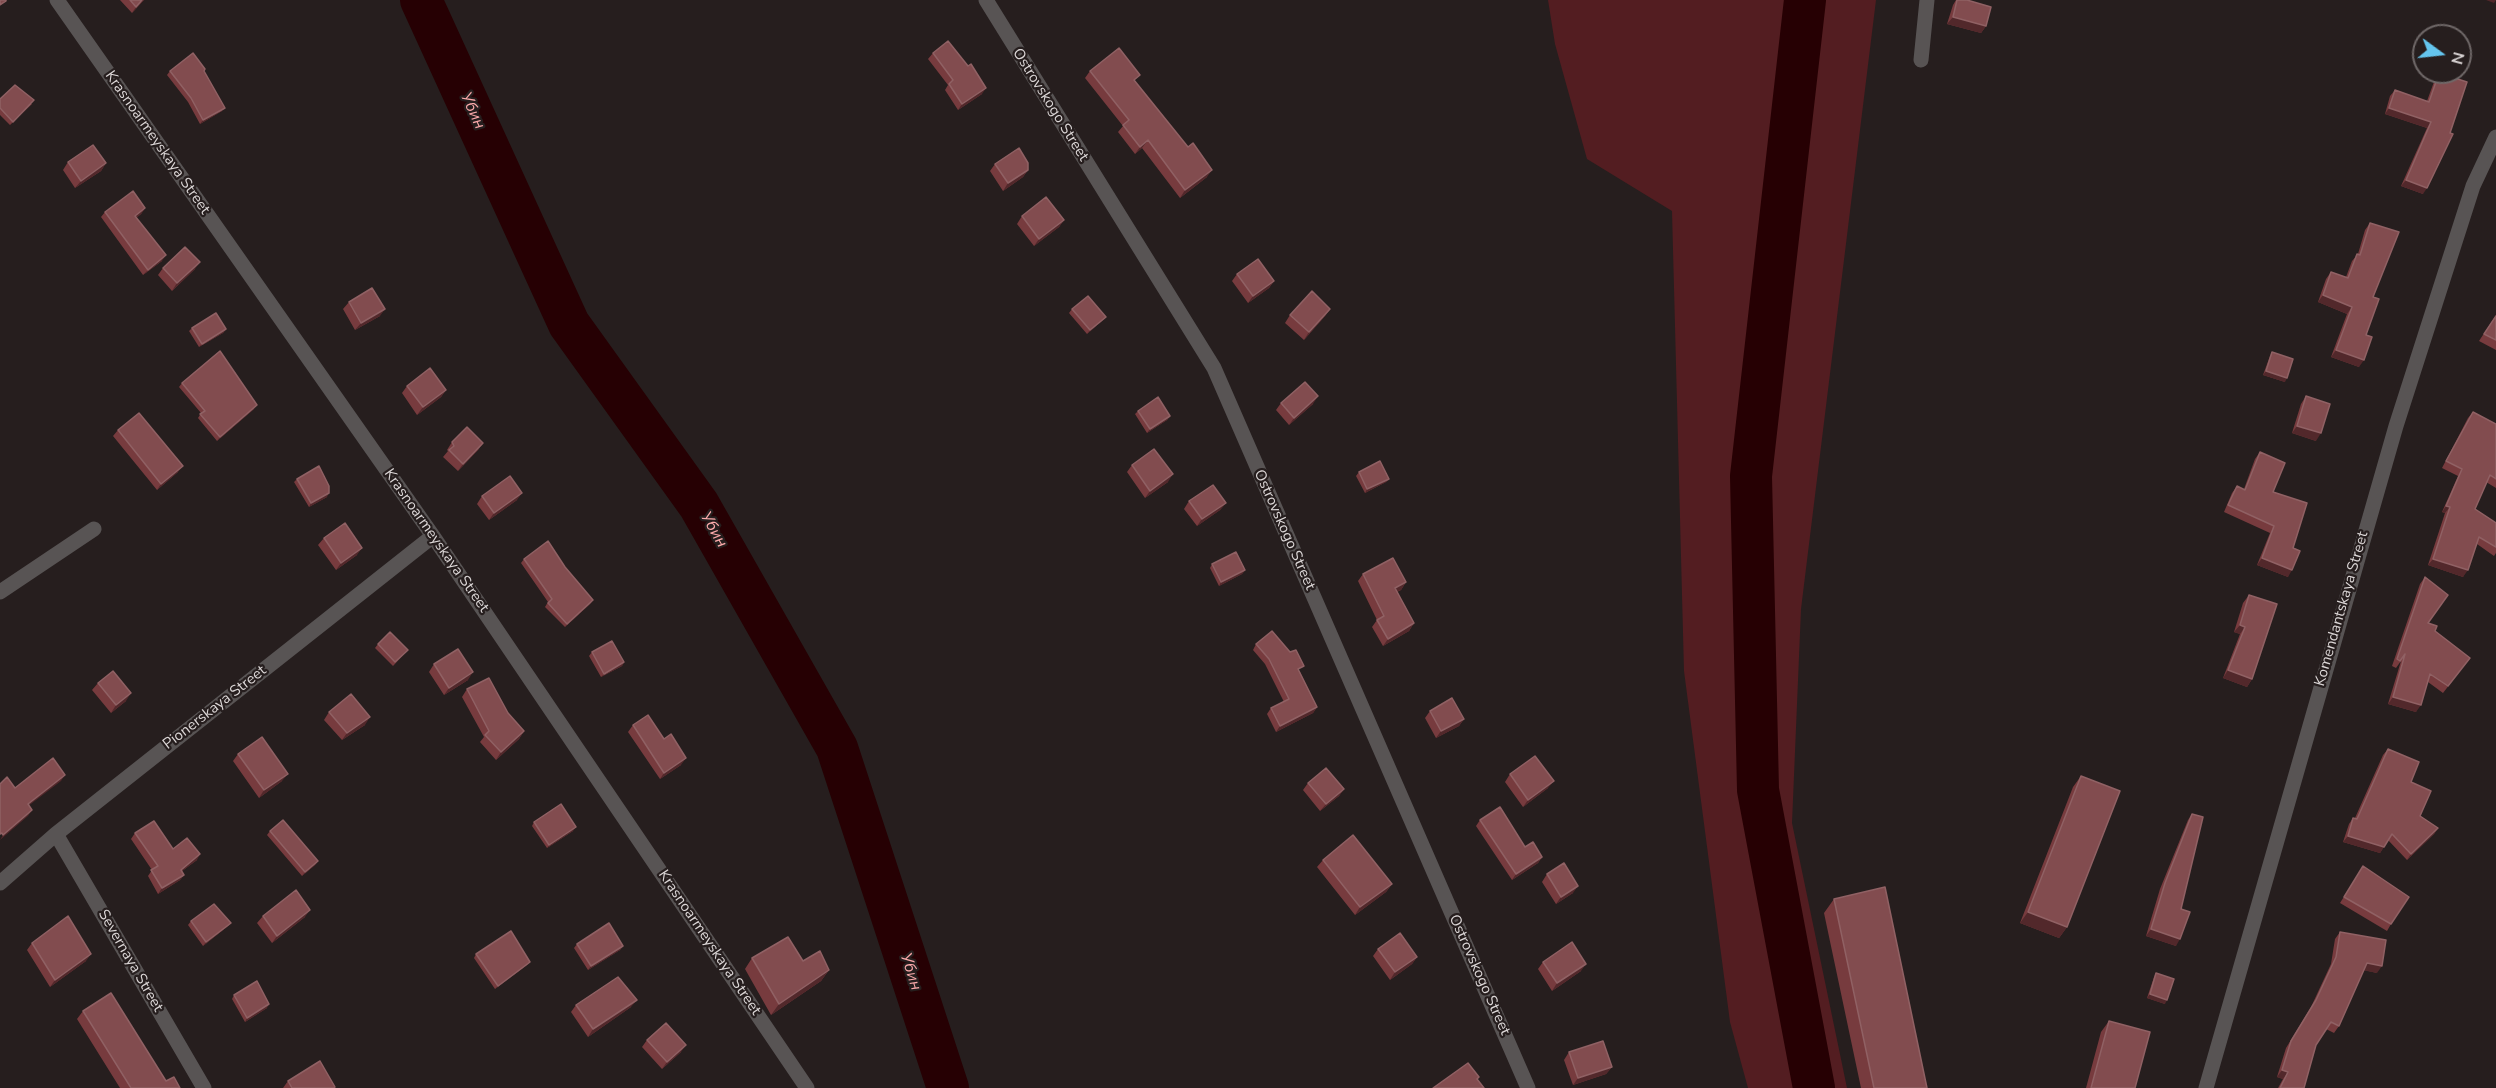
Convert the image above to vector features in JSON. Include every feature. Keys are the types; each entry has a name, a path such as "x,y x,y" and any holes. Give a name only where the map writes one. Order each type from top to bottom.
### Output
{"street":[{"name":"Krasnoarmeyskaya Street","path":"57,0 433,536 807,1088"},
{"name":"Ostrovskogo Street","path":"986,0 1214,368 1528,1088"},
{"path":"1921,60 1927,0"},
{"name":"Komendantskaya Street","path":"2206,1088 2396,426 2473,186 2496,136"},
{"path":"0,592 94,529"},
{"name":"Pionerskaya Street","path":"0,883 56,834 433,536"},
{"name":"Severnaya Street","path":"56,834 204,1088"}],"shaded area":[{"path":"1548,0 1876,0 1801,609 1792,823 1847,1088 1748,1088 1730,1022 1684,671 1672,211 1587,159 1555,44"}],"building":[{"path":"130,0 142,0 136,7"},
{"path":"1957,0 1967,0 1991,7 1986,26 1953,17"},
{"path":"948,41 968,66 971,64 986,88 962,104 949,84 953,80 933,53"},
{"path":"1119,48 1140,75 1134,80 1188,147 1193,143 1212,170 1185,190 1148,140 1140,147 1123,125 1129,120 1090,71"},
{"path":"193,53 205,69 204,71 225,108 203,120 191,98 170,71"},
{"path":"2435,84 2466,84 2450,133 2453,134 2427,188 2406,180 2431,122 2389,108 2395,90 2429,102"},
{"path":"15,85 34,100 13,122 0,108 0,99"},
{"path":"93,145 106,163 81,181 68,162"},
{"path":"1019,148 1028,163 1028,170 1008,183 995,164"},
{"path":"133,191 145,208 135,216 166,255 148,270 105,212"},
{"path":"1046,197 1064,220 1039,239 1022,216"},
{"path":"2370,223 2399,232 2373,297 2379,299 2366,335 2372,337 2364,360 2336,350 2352,307 2323,295 2331,272 2348,278 2357,254 2360,255"},
{"path":"185,247 200,262 177,283 163,268"},
{"path":"1258,259 1274,281 1253,296 1237,274"},
{"path":"372,288 385,309 361,323 349,302"},
{"path":"1312,291 1330,309 1309,332 1290,315"},
{"path":"1088,296 1106,317 1090,330 1072,309"},
{"path":"216,313 226,329 202,344 192,328"},
{"path":"2496,316 2496,340 2484,334"},
{"path":"220,351 257,405 220,437 200,414 205,411 182,383"},
{"path":"2272,352 2293,359 2287,378 2266,371"},
{"path":"430,368 446,390 423,407 407,386"},
{"path":"1305,382 1318,396 1294,418 1281,403"},
{"path":"2306,396 2330,404 2321,433 2297,426"},
{"path":"1158,397 1170,416 1150,429 1138,411"},
{"path":"2473,412 2496,424 2496,479 2490,475 2475,509 2496,523 2496,547 2479,537 2468,570 2433,559 2450,507 2446,506 2462,469 2446,461"},
{"path":"139,413 183,466 161,484 118,430"},
{"path":"467,427 483,443 463,464 449,450 454,446 452,442"},
{"path":"1154,449 1173,474 1150,491 1132,465"},
{"path":"2260,452 2285,463 2273,492 2307,503 2293,548 2300,551 2292,570 2262,558 2274,526 2228,505 2237,486 2245,490"},
{"path":"1380,461 1389,479 1367,489 1359,472"},
{"path":"319,466 329,486 329,493 311,503 297,479"},
{"path":"510,476 522,493 494,513 482,496"},
{"path":"1213,485 1226,503 1202,519 1189,501"},
{"path":"345,523 362,548 341,563 324,538"},
{"path":"548,541 565,567 593,600 567,624 548,603 552,599 524,559"},
{"path":"1236,552 1245,570 1221,582 1212,564"},
{"path":"1393,558 1406,582 1395,588 1414,623 1388,639 1377,620 1384,616 1363,574"},
{"path":"2425,577 2448,595 2428,623 2437,626 2435,631 2470,658 2448,686 2430,674 2421,705 2393,697 2405,654 2400,661 2397,659"},
{"path":"2249,595 2277,604 2252,679 2228,670 2245,627 2240,625"},
{"path":"1272,631 1290,652 1296,650 1304,666 1298,669 1317,707 1280,726 1271,708 1289,699 1269,659 1256,644"},
{"path":"390,632 408,650 395,662 378,644"},
{"path":"612,641 624,662 604,674 592,652"},
{"path":"458,649 473,672 449,688 434,664"},
{"path":"113,671 131,693 116,705 98,683"},
{"path":"489,678 508,713 524,731 501,752 485,735 489,731 467,689"},
{"path":"351,694 370,717 347,733 329,712"},
{"path":"1452,698 1464,719 1441,731 1430,711"},
{"path":"648,715 664,739 671,734 686,758 664,773 633,725"},
{"path":"262,737 288,774 264,790 238,754"},
{"path":"2388,749 2419,762 2411,782 2431,791 2420,816 2438,828 2411,854 2392,834 2384,847 2348,836 2353,818 2357,819"},
{"path":"1535,756 1554,781 1528,800 1510,774"},
{"path":"53,758 65,775 28,804 32,810 3,835 0,834 0,784 7,777 15,788"},
{"path":"1326,768 1344,789 1326,804 1308,783"},
{"path":"2081,776 2120,791 2067,927 2028,912"},
{"path":"561,804 576,827 549,845 534,822"},
{"path":"1500,807 1525,847 1533,842 1542,857 1516,874 1480,820"},
{"path":"2192,814 2203,817 2181,909 2190,912 2180,939 2151,929 2165,883"},
{"path":"283,820 318,861 305,872 270,831"},
{"path":"154,821 173,849 187,838 200,854 181,870 184,875 162,888 151,870 158,866 135,833"},
{"path":"1353,835 1392,884 1360,907 1323,860"},
{"path":"1564,863 1578,886 1561,897 1547,874"},
{"path":"2363,866 2409,897 2391,924 2344,897"},
{"path":"1885,887 1927,1088 1874,1088 1834,899"},
{"path":"296,890 310,910 277,936 263,916"},
{"path":"214,904 231,923 206,942 191,921"},
{"path":"68,916 91,954 55,980 32,943"},
{"path":"609,923 623,946 591,966 577,944"},
{"path":"511,931 530,962 498,986 476,954"},
{"path":"2340,932 2386,940 2382,966 2367,963 2339,1026 2331,1022 2316,1045 2304,1088 2280,1088 2288,1072 2282,1070 2291,1041 2316,1000 2336,957"},
{"path":"1400,933 1417,957 1395,972 1378,949"},
{"path":"788,937 803,961 820,951 829,970 779,1004 752,958"},
{"path":"1572,942 1586,964 1557,983 1543,962"},
{"path":"2156,973 2174,979 2167,1000 2150,994"},
{"path":"618,977 637,1000 593,1029 576,1005"},
{"path":"257,981 269,1004 247,1018 234,995"},
{"path":"111,993 166,1081 174,1077 180,1088 131,1088 83,1011"},
{"path":"2109,1021 2150,1032 2135,1088 2091,1088"},
{"path":"666,1023 686,1045 667,1062 647,1040"},
{"path":"1603,1041 1612,1067 1578,1078 1569,1052"},
{"path":"320,1061 334,1088 292,1088 288,1081"},
{"path":"1468,1063 1484,1088 1433,1088"}],"waterway":[{"name":"Убин","path":"421,0 569,324 699,505 837,748 948,1088"},
{"path":"1805,0 1751,476 1758,790 1814,1088"}]}
